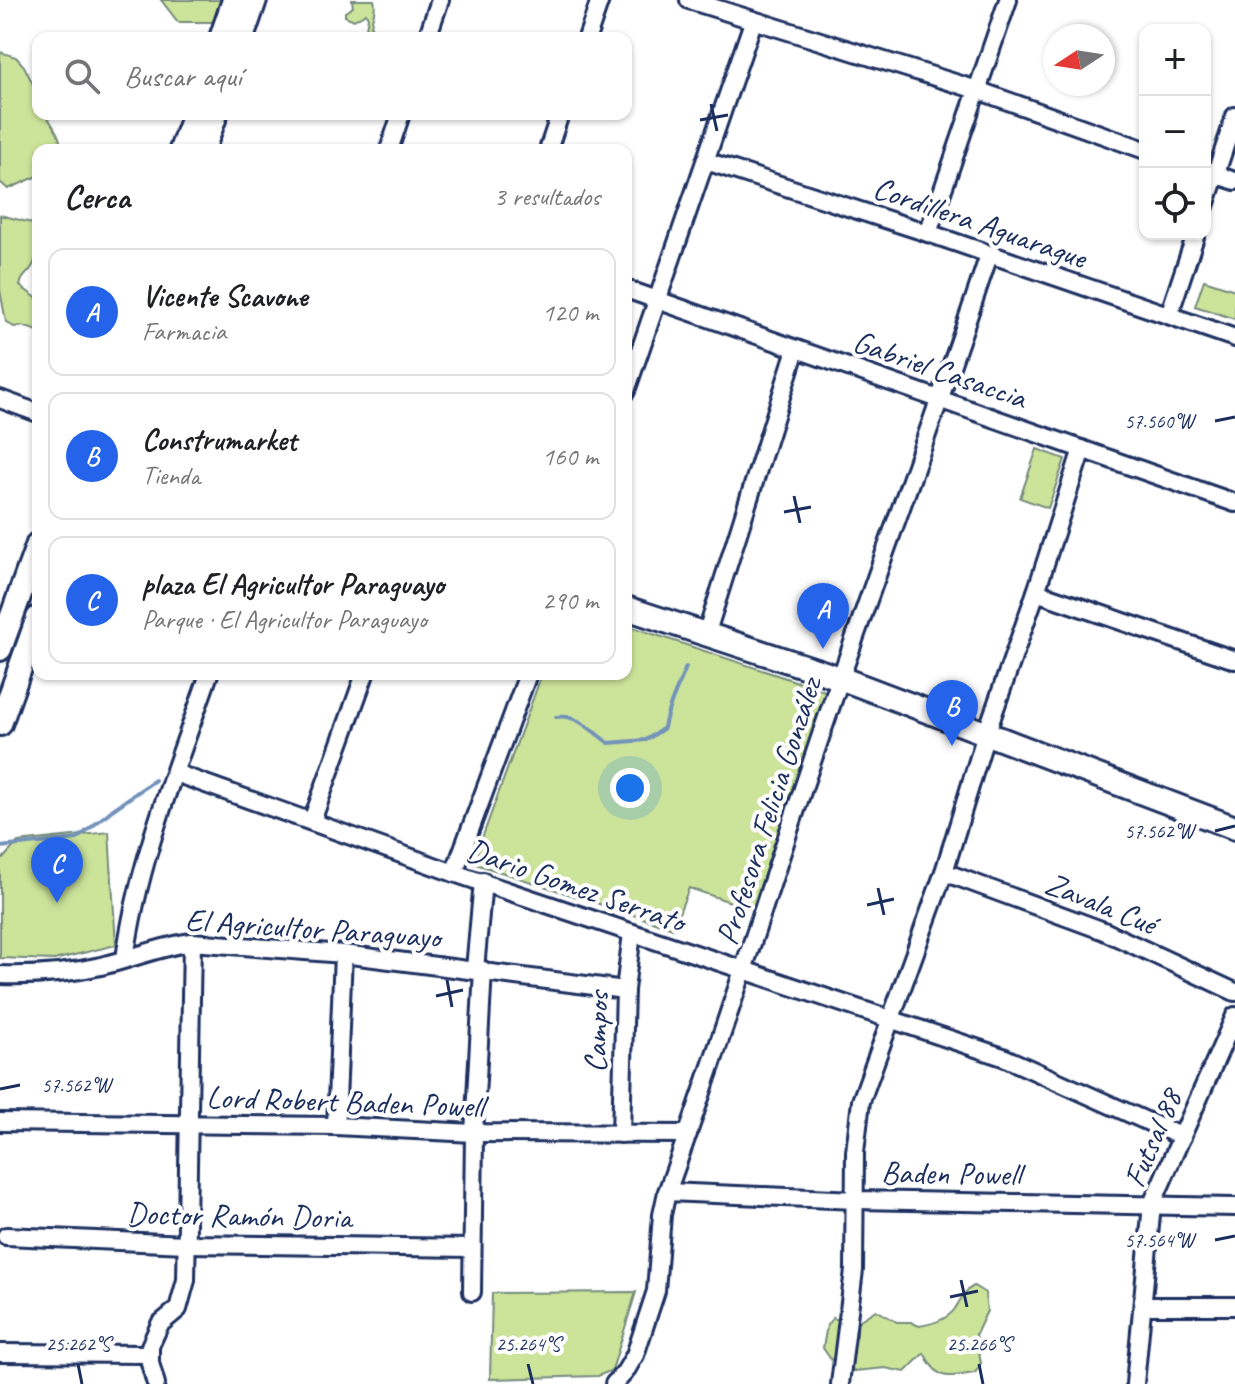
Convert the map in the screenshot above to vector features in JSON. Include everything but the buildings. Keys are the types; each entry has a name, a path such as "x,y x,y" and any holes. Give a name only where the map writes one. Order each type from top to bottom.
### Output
{"street":[{"path":"223,32 234,0"},
{"path":"244,32 255,0"},
{"path":"429,32 440,0"},
{"path":"589,32 600,0"},
{"path":"689,0 977,90 1139,148"},
{"path":"928,233 1008,0"},
{"path":"632,373 753,22"},
{"path":"1211,171 1235,116"},
{"path":"195,120 197,144"},
{"path":"199,144 213,120"},
{"path":"391,144 399,120"},
{"path":"550,144 558,120"},
{"name":"Cordillera Aguarague","path":"706,161 1235,338"},
{"path":"1211,173 1235,181"},
{"path":"1169,315 1194,240"},
{"name":"Profesora Felicia González","path":"614,1384 635,1355 656,1291 662,1215 667,1192 744,972 840,678 941,399 989,255"},
{"name":"Gabriel Casaccia","path":"632,291 1235,503"},
{"path":"706,635 796,349"},
{"path":"0,399 32,411"},
{"path":"840,1384 851,1308 857,1200 855,1152 861,1101 944,872 986,734 1082,449"},
{"path":"27,649 1,645 32,560"},
{"path":"1036,592 1235,660"},
{"path":"632,610 840,678 1235,828"},
{"path":"0,724 32,635"},
{"path":"125,959 142,872 207,680"},
{"path":"312,821 363,680"},
{"path":"454,873 526,680"},
{"name":"Dario Gomez Serrato","path":"175,773 454,873 1003,1057 1182,1137"},
{"name":"Zavala Cué","path":"944,872 1104,931 1235,992"},
{"path":"472,1292 483,881"},
{"name":"Campos","path":"621,1134 625,990 632,933"},
{"path":"156,1384 150,1354 154,1335 160,1324 178,1309 186,1280 192,942"},
{"name":"El Agricultor Paraguayo","path":"0,975 48,976 125,959 172,944 192,942 343,954 625,990"},
{"path":"336,1126 343,954"},
{"name":"Futsal 88","path":"1135,1384 1152,1204 1235,1016"},
{"name":"Lord Robert Baden Powell","path":"0,1122 336,1126 474,1133 688,1134"},
{"name":"Baden Powell","path":"667,1192 857,1200 1235,1207"},
{"name":"Doctor Ramón Doria","path":"6,1236 186,1244 471,1248"},
{"path":"1144,1306 1235,1306"},
{"path":"0,1353 150,1354"}],"green space":[{"path":"161,0 229,0 220,22 178,22"},
{"path":"352,0 374,0 372,32 366,28 366,13 354,20 345,16 345,12 353,7"},
{"path":"0,52 16,57 24,66 32,82 32,120 49,120 61,144 32,144 32,179 8,189 0,182"},
{"path":"0,215 32,223 32,267 20,286 32,295 32,329 14,327 6,322 0,290"},
{"path":"1204,280 1235,290 1235,319 1195,306"},
{"path":"1037,449 1065,459 1048,508 1020,498"},
{"path":"632,627 828,692 757,911 689,888 673,928 473,863 540,680 632,680"},
{"path":"109,832 116,945 54,960 0,958 0,862 18,842"},
{"path":"974,1286 985,1293 987,1311 976,1334 981,1363 975,1373 944,1375 934,1369 924,1353 905,1372 885,1368 845,1372 838,1370 823,1348 827,1325 833,1318 857,1335 857,1322 876,1310 897,1322 911,1322 919,1326 929,1324 951,1313"},
{"path":"636,1292 612,1370 598,1376 490,1379 492,1293"}],"waterway":[{"path":"556,717 578,721 609,743 646,740 664,728 686,667"},
{"path":"0,847 77,839 155,780"}],"place":[{"name":"Vicente Scavone","path":"823,649"},
{"name":"Construmarket","path":"952,746"},
{"name":"plaza El Agricultor Paraguayo","path":"57,903"}]}
